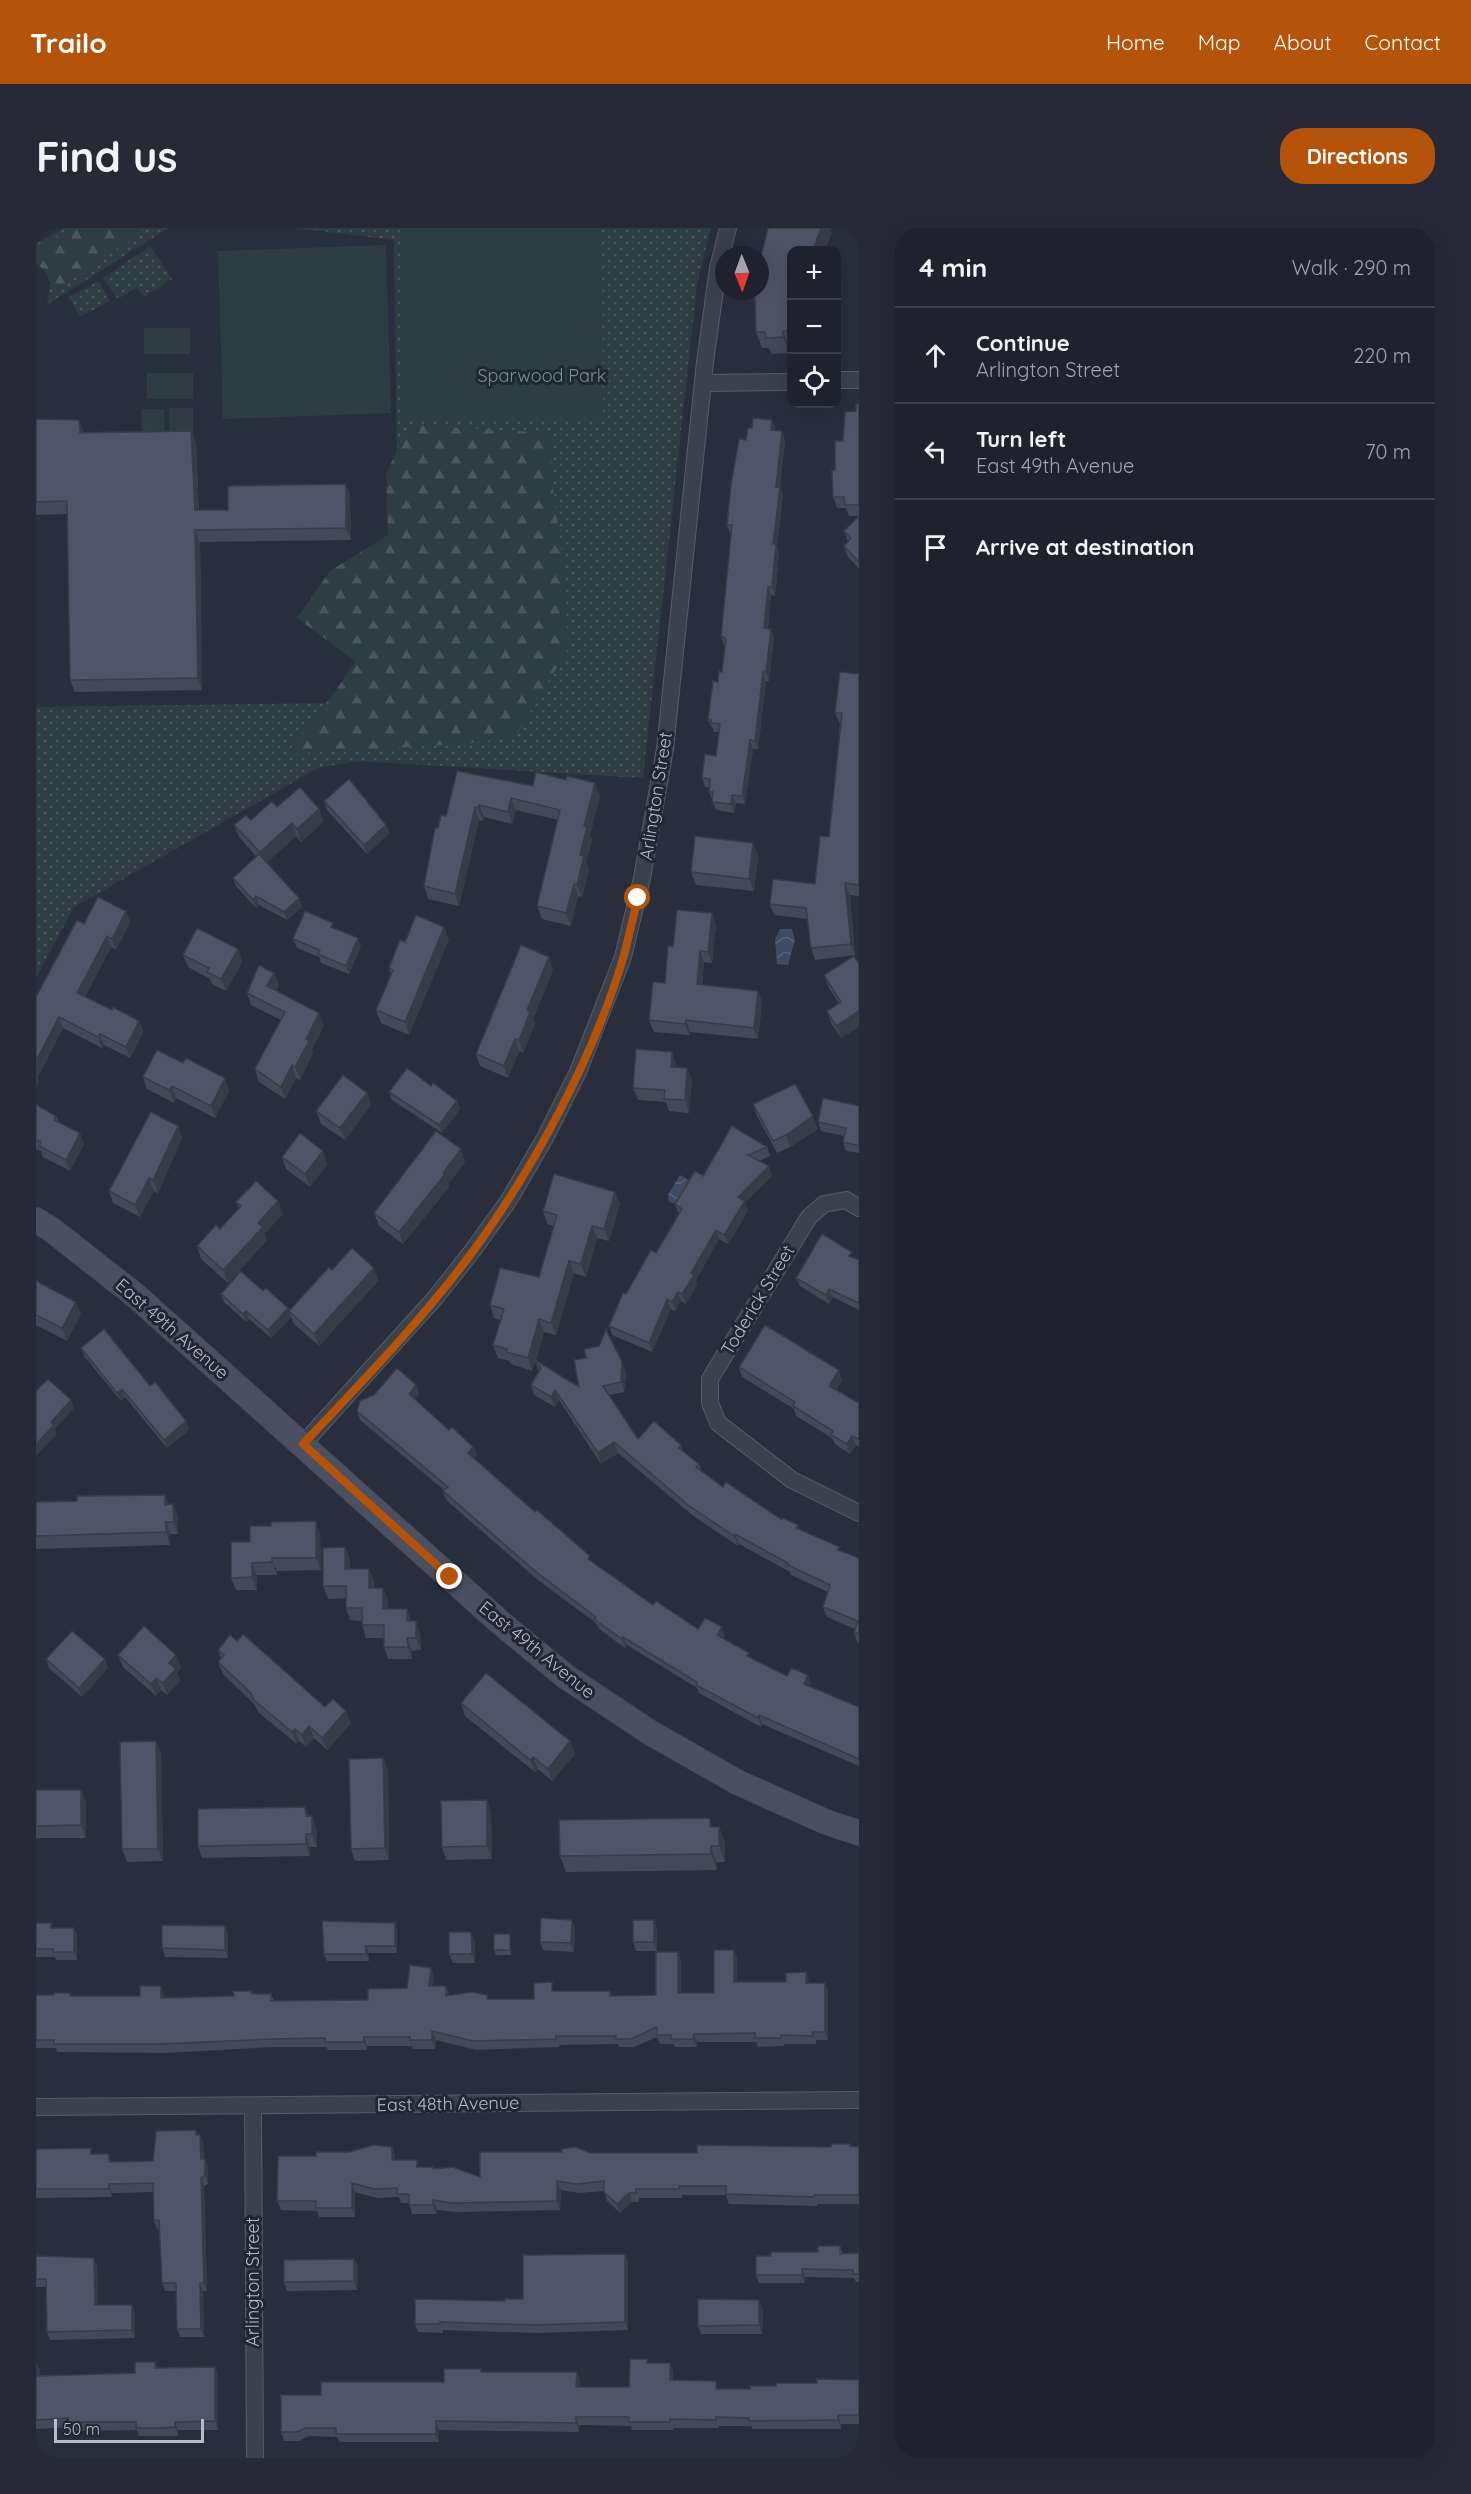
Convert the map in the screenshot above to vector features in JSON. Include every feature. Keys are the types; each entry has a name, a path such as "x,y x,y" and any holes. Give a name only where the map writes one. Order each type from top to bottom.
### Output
{"street":[{"name":"Arlington Street","path":"303,1444 408,1330 473,1250 509,1200 545,1138 578,1072 602,1016 623,957 642,878 665,749 703,383 718,268 728,228"},
{"path":"841,381 859,380"},
{"path":"703,383 787,382"},
{"name":"Toderick Street","path":"859,1208 846,1200 824,1204 809,1217 710,1379 710,1403 718,1423 792,1480 859,1513"},
{"name":"East 49th Avenue","path":"36,1220 136,1296 502,1624 565,1676 651,1734 737,1782 826,1822 859,1833"},
{"name":"East 48th Avenue","path":"36,2108 859,2100"},
{"name":"Arlington Street","path":"253,2106 255,2458"}],"green space":[{"path":"64,228 168,228 47,305 52,275 36,259 36,244"},
{"path":"73,228 147,228 55,292 46,273 36,262 36,249"},
{"name":"Sparwood Park","path":"296,228 711,228 697,285 643,778 358,761 318,768 74,907 36,978 36,707 400,702 394,240"},
{"path":"400,228 602,228 603,418 401,419"},
{"path":"386,245 391,413 223,419 218,251"},
{"path":"150,246 172,279 144,297 137,287 118,299 103,278"},
{"path":"99,281 110,301 80,317 69,297"},
{"path":"144,328 190,328 190,354 144,354"},
{"path":"147,373 193,373 193,399 147,399"},
{"path":"169,408 193,408 193,440 170,440"},
{"path":"141,409 164,409 165,441 142,441"},
{"path":"409,425 550,433 552,482 565,577 568,649 515,737 463,744 286,754 337,689 355,661 297,618 330,571 388,535 386,474"}],"water":[{"path":"780,929 792,929 795,940 788,965 777,964 775,939"},
{"path":"680,1175 692,1182 677,1204 669,1202 668,1195"}],"building":[{"path":"768,228 821,228 814,246 787,246 787,331 783,331 783,337 766,338 765,332 756,332 755,300 769,300 769,246 764,246"},
{"path":"856,404 859,404 859,505 845,505 844,497 833,497 832,470 835,470 835,441 843,441 845,412 856,411"},
{"path":"753,418 772,420 771,430 782,431 776,487 780,487 773,544 776,544 772,587 768,587 764,628 771,629 766,672 763,672 755,741 750,740 742,796 732,795 731,804 712,802 713,792 709,792 710,779 702,778 705,754 716,756 720,724 711,723 711,720 708,720 713,681 718,682 719,671 722,672 726,639 721,636 732,525 727,525 731,484 739,439 746,440 748,428 752,428"},
{"path":"36,419 79,420 80,433 191,431 195,510 228,510 228,486 346,484 346,528 195,530 198,678 70,680 67,501 36,502"},
{"path":"859,516 859,562 844,546 851,538 844,531"},
{"path":"840,672 859,674 859,885 845,883 851,944 811,948 806,908 770,904 773,879 815,884 820,836 829,837 842,713 835,713"},
{"path":"457,771 533,786 536,772 566,780 567,776 595,783 584,826 587,827 580,855 584,856 577,885 574,884 566,913 537,906 560,810 511,798 508,812 479,805 478,808 475,807 455,894 424,886 435,828 438,828 441,815 446,816"},
{"path":"349,779 386,825 364,845 324,801"},
{"path":"300,787 319,809 297,829 292,823 260,852 234,825 246,815 251,820 272,801 277,807"},
{"path":"695,836 753,843 749,879 691,872"},
{"path":"259,854 299,898 284,912 256,896 253,900 233,878"},
{"path":"98,897 126,911 112,939 107,936 77,993 112,1010 113,1007 139,1021 126,1047 100,1034 98,1037 59,1017 36,1061 36,997 77,920 84,924"},
{"path":"677,910 712,913 708,952 700,951 697,984 758,991 754,1028 686,1020 685,1024 649,1020 653,982 665,983 668,946 673,947"},
{"path":"305,911 333,923 331,927 358,938 346,966 318,954 320,950 293,939"},
{"path":"416,915 444,927 405,1022 376,1010 393,970 389,968 400,940 405,942"},
{"path":"197,928 238,949 221,979 207,972 209,968 183,955"},
{"path":"521,945 549,957 527,1010 530,1012 519,1040 515,1039 504,1066 476,1054"},
{"path":"854,956 859,964 859,1011 836,1026 827,1011 841,1002 824,975"},
{"path":"259,965 274,973 267,986 319,1013 306,1039 309,1041 295,1067 292,1065 281,1087 255,1069 285,1012 247,993"},
{"path":"636,1049 672,1052 671,1067 687,1068 685,1100 664,1099 665,1090 633,1088"},
{"path":"157,1050 183,1063 186,1058 225,1078 211,1106 172,1086 169,1090 143,1077"},
{"path":"407,1068 431,1086 433,1083 457,1101 439,1125 389,1092"},
{"path":"343,1075 367,1093 340,1128 316,1111"},
{"path":"795,1084 813,1116 786,1135 773,1141 753,1104"},
{"path":"823,1098 859,1106 859,1146 843,1142 846,1128 818,1122"},
{"path":"36,1105 56,1116 54,1120 80,1133 66,1160 39,1146 41,1142 36,1140"},
{"path":"151,1112 178,1126 153,1180 149,1178 135,1205 109,1191"},
{"path":"732,1126 767,1147 748,1155 769,1166 738,1197 745,1201 724,1235 716,1230 691,1273 694,1275 682,1294 678,1292 672,1302 667,1299 649,1343 609,1326 623,1293 626,1294 651,1250 656,1253 682,1209 675,1204 695,1171 703,1176"},
{"path":"436,1131 461,1149 443,1173 445,1174 399,1232 374,1213"},
{"path":"300,1133 323,1151 305,1174 282,1157"},
{"path":"554,1174 615,1192 604,1229 592,1226 581,1264 569,1261 551,1323 539,1319 528,1358 506,1352 507,1349 493,1345 504,1309 490,1305 500,1268 539,1277 557,1215 543,1211"},
{"path":"256,1181 278,1201 258,1223 263,1227 223,1270 197,1246 216,1225 220,1229 241,1206 236,1202"},
{"path":"822,1234 852,1252 849,1256 859,1260 859,1303 829,1289 826,1295 796,1278"},
{"path":"352,1248 374,1268 314,1334 289,1311 329,1267 332,1270"},
{"path":"241,1271 263,1291 266,1288 288,1308 268,1330 246,1311 243,1314 221,1294"},
{"path":"36,1281 76,1302 62,1328 36,1315"},
{"path":"765,1325 839,1370 829,1386 859,1403 859,1439 852,1436 847,1444 831,1435 833,1431 793,1406 795,1402 739,1367"},
{"path":"104,1329 150,1386 155,1382 186,1421 164,1440 122,1389 117,1393 81,1348"},
{"path":"606,1330 622,1362 621,1382 603,1386 638,1439 654,1421 681,1445 679,1448 699,1464 696,1467 723,1487 726,1482 782,1520 783,1518 798,1525 796,1528 840,1547 838,1550 859,1558 859,1634 854,1632 858,1621 823,1607 830,1585 788,1565 735,1534 734,1536 688,1505 614,1442 598,1453 555,1390 551,1397 531,1385 541,1368 535,1360 579,1387 574,1360 586,1358 584,1349 599,1346"},
{"path":"397,1368 416,1385 409,1394 449,1430 452,1427 473,1447 468,1453 535,1512 537,1510 590,1556 588,1559 653,1605 656,1601 698,1629 705,1618 722,1627 717,1635 749,1653 747,1656 787,1676 791,1668 808,1675 804,1684 859,1707 859,1759 759,1715 758,1718 696,1685 697,1682 623,1637 622,1639 535,1571 443,1491 448,1487 357,1411 360,1401 374,1395"},
{"path":"48,1379 71,1400 51,1422 54,1425 36,1444 36,1391"},
{"path":"165,1495 165,1505 173,1504 174,1522 166,1522 166,1532 36,1536 36,1502 77,1501 77,1496"},
{"path":"316,1521 316,1558 272,1558 272,1562 252,1563 252,1577 231,1578 231,1542 250,1542 250,1526 271,1526 271,1522"},
{"path":"345,1547 345,1569 369,1569 369,1588 383,1588 383,1609 407,1609 407,1621 416,1621 416,1638 407,1638 408,1647 384,1647 384,1625 362,1625 362,1608 346,1608 346,1586 323,1586 323,1548"},
{"path":"144,1626 176,1655 169,1663 176,1669 163,1683 156,1678 151,1684 118,1655"},
{"path":"72,1631 105,1659 79,1688 46,1659"},
{"path":"243,1634 325,1707 333,1699 346,1711 322,1738 309,1726 302,1735 295,1729 292,1732 254,1700 250,1692 218,1662 224,1655 218,1650 230,1635 237,1641"},
{"path":"486,1673 570,1741 548,1769 533,1757 530,1760 461,1703"},
{"path":"156,1741 158,1849 122,1849 120,1742"},
{"path":"383,1758 385,1848 351,1849 349,1759"},
{"path":"36,1790 81,1790 81,1825 36,1826"},
{"path":"487,1800 487,1846 442,1847 441,1801"},
{"path":"305,1807 306,1816 312,1816 312,1834 306,1834 306,1844 198,1846 198,1809"},
{"path":"710,1818 710,1827 719,1827 719,1846 711,1846 711,1854 560,1856 559,1820"},
{"path":"541,1918 572,1920 571,1943 540,1942"},
{"path":"633,1920 654,1920 654,1942 633,1942"},
{"path":"322,1921 395,1923 395,1946 366,1946 366,1954 324,1954"},
{"path":"36,1923 51,1923 51,1928 74,1928 74,1952 36,1949"},
{"path":"162,1925 225,1926 225,1950 162,1948"},
{"path":"449,1932 471,1932 472,1954 449,1954"},
{"path":"494,1934 510,1934 510,1950 494,1950"},
{"path":"714,1950 734,1950 734,1982 786,1982 786,1973 806,1972 806,1983 825,1983 825,2032 812,2032 813,2036 781,2035 781,2038 755,2038 755,2033 694,2034 693,2039 671,2039 671,2035 657,2035 657,2027 631,2039 616,2039 616,2036 556,2036 556,2039 473,2041 432,2031 432,2040 410,2040 410,2037 364,2037 364,2042 325,2042 325,2038 161,2044 54,2044 54,2040 36,2040 36,1995 70,1993 70,1996 140,1996 140,1986 161,1986 161,1998 234,1996 233,1991 251,1991 252,1994 271,1994 271,2001 368,2000 368,1989 407,1988 410,1965 431,1968 429,1986 446,1986 446,1996 472,1992 487,1995 487,1999 534,1999 534,1983 552,1982 552,1991 610,1991 610,1996 656,1995 656,1952 678,1952 678,1993 714,1993"},
{"path":"196,2130 196,2135 200,2135 201,2159 205,2159 205,2175 201,2178 204,2283 200,2283 201,2329 177,2329 176,2283 162,2283 159,2220 154,2221 153,2183 109,2184 109,2189 36,2189 36,2149 91,2148 91,2154 109,2154 109,2162 153,2161 156,2131"},
{"path":"832,2144 850,2144 850,2146 859,2147 859,2195 814,2195 814,2197 726,2194 726,2186 679,2186 679,2189 636,2189 636,2193 629,2193 617,2204 604,2192 604,2181 576,2184 557,2181 557,2201 452,2203 433,2200 433,2205 409,2205 409,2194 397,2194 397,2188 374,2189 352,2183 352,2208 316,2208 316,2201 277,2201 278,2156 316,2156 316,2152 349,2152 374,2145 392,2147 392,2160 417,2160 417,2167 433,2167 433,2169 453,2167 480,2177 480,2152 562,2152 562,2149 576,2147 590,2153 697,2153 697,2145 831,2147"},
{"path":"818,2246 840,2246 840,2254 859,2253 859,2274 853,2274 853,2270 802,2269 802,2275 756,2275 756,2256 771,2256 771,2252 818,2252"},
{"path":"625,2254 625,2322 534,2325 440,2322 440,2324 415,2324 415,2299 505,2301 505,2299 523,2299 523,2255"},
{"path":"36,2256 94,2258 95,2305 132,2305 132,2330 47,2332 46,2279 36,2279"},
{"path":"354,2259 354,2281 284,2282 284,2260"},
{"path":"698,2299 759,2300 759,2325 698,2326"},
{"path":"630,2359 647,2359 647,2363 670,2363 670,2380 716,2381 716,2389 750,2389 750,2386 776,2386 776,2383 817,2383 817,2379 859,2380 859,2415 838,2415 838,2420 749,2421 749,2418 716,2417 716,2420 670,2419 670,2422 629,2422 629,2417 576,2417 576,2423 436,2421 436,2434 336,2434 336,2428 306,2428 296,2432 281,2432 281,2395 321,2395 321,2382 444,2382 444,2369 481,2369 481,2372 577,2372 576,2387 629,2387"},
{"path":"135,2362 155,2362 155,2368 215,2367 215,2421 175,2422 175,2427 136,2428 136,2422 68,2422 68,2418 36,2420 36,2376 135,2373"}],"route":[{"path":"450,1577 303,1444 436,1297 509,1200 545,1138 578,1072 602,1016 623,957 638,898"}]}
